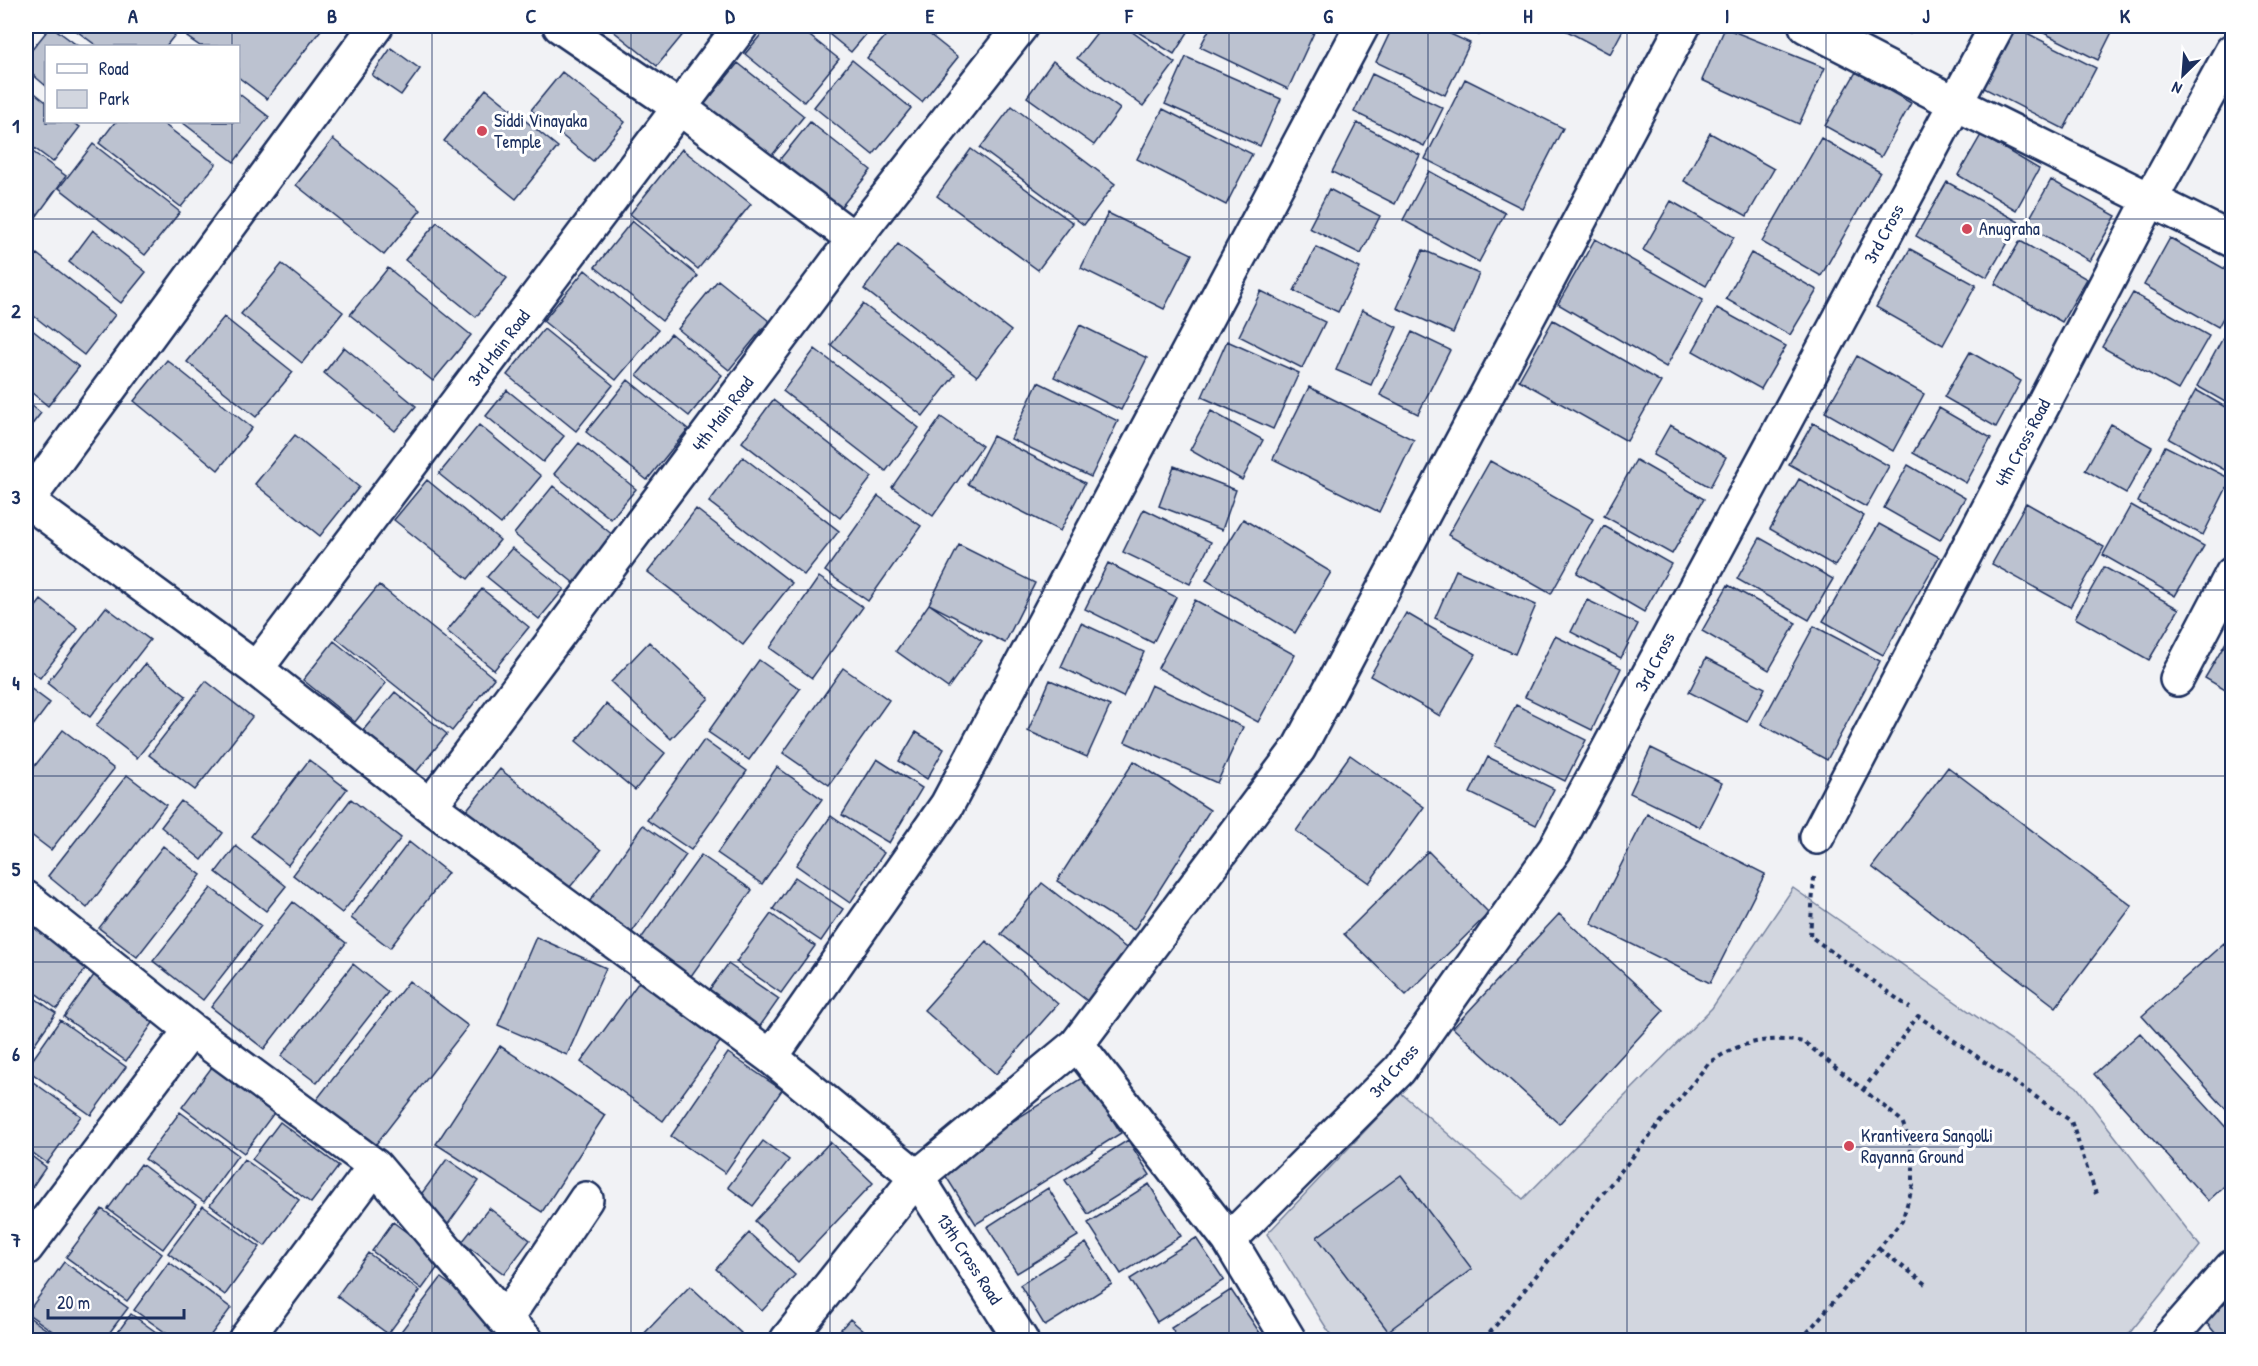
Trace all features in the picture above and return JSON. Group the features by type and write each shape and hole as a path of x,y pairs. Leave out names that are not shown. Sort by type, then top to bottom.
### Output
{"street":[{"path":"26,501 376,26"},
{"path":"560,26 680,108 854,239"},
{"name":"3rd Main Road","path":"256,669 741,26"},
{"name":"4th Main Road","path":"430,806 854,239 1021,26"},
{"path":"771,1057 947,805 1362,26"},
{"path":"787,1341 917,1177 1077,1044 1299,748 1683,26"},
{"path":"1806,26 1954,103 2232,240"},
{"name":"3rd Cross","path":"1229,1240 1399,1070 1555,849 1997,26"},
{"name":"4th Cross Road","path":"1817,837 2150,200 2232,51"},
{"name":"13th Cross Road","path":"26,501 256,669 430,806 771,1057 917,1177 1021,1341"},
{"path":"2177,679 2232,574"},
{"path":"26,898 191,1030 375,1166 515,1330 586,1199"},
{"path":"26,1248 191,1030"},
{"path":"1077,1044 1229,1240 1289,1341"},
{"path":"245,1341 375,1166"},
{"path":"2184,1334 2232,1267"}],"path":[{"path":"1817,837 1810,936 1910,1008"},
{"path":"1863,1090 1918,1016 2071,1121 2096,1194"},
{"path":"1484,1341 1708,1064 1725,1052 1766,1039 1804,1042 1902,1121 1910,1143 1913,1166 1913,1185 1902,1221 1801,1341"},
{"path":"1879,1249 1929,1286"}],"green space":[{"name":"Krantiveera Sangolli Rayanna Ground","path":"1793,888 2077,1087 2200,1246 2124,1340 1334,1340 1267,1234 1401,1093 1523,1199 1712,1008"}],"building":[{"path":"51,26 77,45 45,45 45,85 26,69 26,57"},
{"path":"70,26 182,26 167,45 96,45"},
{"path":"196,26 324,26 267,99 240,79 240,45 199,45 187,37"},
{"path":"607,26 690,26 657,66"},
{"path":"768,26 797,26 839,59 804,102 745,54"},
{"path":"819,26 873,26 851,52"},
{"path":"894,26 919,26 958,57 922,102 867,58"},
{"path":"1102,26 1124,26 1175,63 1143,106 1077,58"},
{"path":"1128,26 1192,26 1174,54"},
{"path":"1211,26 1317,26 1288,89 1200,47"},
{"path":"1393,26 1433,26 1470,43 1445,95 1376,62"},
{"path":"1461,26 1484,26 1479,35"},
{"path":"1567,26 1625,26 1610,54 1565,30"},
{"path":"1894,26 1915,26 1910,34"},
{"path":"2013,26 2096,68 2064,129 1982,87"},
{"path":"2030,26 2115,26 2098,60"},
{"path":"1725,28 1825,68 1799,124 1702,80"},
{"path":"391,48 420,69 401,95 372,75"},
{"path":"1186,57 1281,99 1260,146 1165,104"},
{"path":"852,60 911,108 873,155 814,107"},
{"path":"1053,61 1120,109 1094,145 1027,97"},
{"path":"738,63 804,116 769,159 703,106"},
{"path":"562,72 625,122 593,161 531,110"},
{"path":"1856,72 1911,103 1881,157 1825,126"},
{"path":"1372,74 1443,108 1424,146 1354,112"},
{"path":"1465,79 1563,128 1522,208 1425,159"},
{"path":"26,86 45,101 45,123 74,123 80,127 53,162 26,142"},
{"path":"486,89 558,147 516,199 444,141"},
{"path":"240,95 269,117 234,162 183,123 240,123"},
{"path":"1012,106 1115,184 1084,225 980,148"},
{"path":"1163,109 1252,154 1226,205 1137,159"},
{"path":"810,122 871,170 837,212 777,163"},
{"path":"114,123 162,123 216,164 181,207 99,143"},
{"path":"1357,123 1420,155 1395,204 1332,172"},
{"path":"1710,133 1774,169 1747,216 1684,181"},
{"path":"1981,135 2039,169 2016,210 1958,175"},
{"path":"1821,138 1880,172 1821,276 1762,242"},
{"path":"333,139 421,210 384,255 296,185"},
{"path":"93,144 180,212 145,255 59,188"},
{"path":"26,147 66,176 28,228 26,226"},
{"path":"682,149 751,204 698,269 630,214"},
{"path":"971,149 1073,223 1038,270 937,196"},
{"path":"1429,171 1505,213 1479,262 1403,220"},
{"path":"2051,180 2116,216 2090,261 2026,225"},
{"name":"Anugraha","path":"1947,182 2019,222 1987,277 1916,236"},
{"path":"1329,189 1380,216 1361,254 1309,228"},
{"path":"1671,201 1734,237 1706,286 1643,250"},
{"path":"1108,213 1192,254 1164,309 1081,268"},
{"path":"632,221 698,276 662,321 595,267"},
{"path":"437,222 507,278 476,317 405,260"},
{"path":"93,230 146,272 121,303 69,262"},
{"path":"2170,238 2232,273 2232,301 2218,327 2144,285"},
{"path":"1595,239 1703,300 1666,367 1558,304"},
{"path":"2020,241 2087,279 2062,322 1995,284"},
{"path":"898,244 1011,331 977,376 864,289"},
{"path":"1316,247 1360,268 1338,312 1294,291"},
{"path":"1910,249 1976,285 1943,345 1876,307"},
{"path":"1423,250 1479,274 1453,333 1397,308"},
{"path":"1751,253 1817,290 1790,335 1726,299"},
{"path":"37,254 115,315 84,355 26,310 26,268"},
{"path":"282,264 343,312 302,363 241,314"},
{"path":"388,268 471,335 433,381 350,315"},
{"path":"585,270 658,330 616,380 543,321"},
{"path":"718,280 769,321 729,370 678,329"},
{"path":"1261,291 1325,322 1302,368 1239,336"},
{"path":"2133,293 2209,336 2178,390 2102,347"},
{"path":"863,304 955,375 923,416 831,345"},
{"path":"1717,308 1786,346 1761,389 1693,351"},
{"path":"1362,310 1397,327 1371,385 1336,370"},
{"path":"224,317 293,372 256,417 187,362"},
{"path":"1553,320 1661,382 1627,441 1519,380"},
{"path":"26,325 79,367 48,406 26,388"},
{"path":"1080,325 1147,358 1121,410 1054,377"},
{"path":"544,329 613,385 576,431 507,375"},
{"path":"1412,332 1450,350 1418,414 1380,395"},
{"path":"671,334 722,375 689,416 637,375"},
{"path":"2224,336 2232,341 2232,406 2197,386"},
{"path":"1227,341 1299,373 1273,429 1202,397"},
{"path":"344,347 416,406 395,431 324,373"},
{"path":"815,349 919,428 886,471 783,391"},
{"path":"1970,352 2021,381 1996,427 1944,397"},
{"path":"1857,356 1924,394 1893,451 1825,412"},
{"path":"167,360 252,428 218,470 134,401"},
{"path":"628,380 688,429 647,480 586,432"},
{"path":"1038,382 1118,421 1091,477 1011,439"},
{"path":"1309,387 1414,440 1379,512 1273,459"},
{"path":"507,390 564,436 543,462 486,416"},
{"path":"2196,390 2232,411 2232,468 2230,473 2169,439"},
{"path":"773,400 872,477 840,518 742,442"},
{"path":"26,401 41,413 26,432"},
{"path":"1939,408 1991,438 1966,483 1913,453"},
{"path":"1211,411 1263,440 1242,480 1190,450"},
{"path":"941,417 982,446 933,516 892,487"},
{"path":"1813,423 1889,466 1866,507 1789,464"},
{"path":"2111,424 2152,447 2126,493 2085,470"},
{"path":"479,425 541,476 501,524 439,474"},
{"path":"1670,425 1726,457 1710,487 1653,455"},
{"path":"295,435 359,487 320,536 255,484"},
{"path":"993,436 1085,483 1060,531 968,484"},
{"path":"579,443 636,489 611,519 554,474"},
{"path":"2165,446 2231,479 2203,535 2138,502"},
{"path":"743,457 839,531 804,575 709,502"},
{"path":"1636,460 1704,499 1672,554 1604,516"},
{"path":"1490,461 1593,519 1551,594 1448,535"},
{"path":"1908,465 1965,498 1940,540 1884,508"},
{"path":"1174,466 1236,490 1222,530 1159,506"},
{"path":"1799,479 1864,516 1835,566 1770,529"},
{"path":"427,480 500,540 468,579 394,520"},
{"path":"553,486 614,536 575,584 514,534"},
{"path":"878,496 921,526 868,601 825,571"},
{"path":"2026,503 2104,547 2070,607 1992,564"},
{"path":"2131,505 2204,546 2175,596 2103,555"},
{"path":"696,509 792,583 743,645 648,572"},
{"path":"1144,509 1211,542 1190,584 1123,552"},
{"path":"1243,519 1331,572 1295,633 1206,580"},
{"path":"1879,524 1939,557 1883,655 1823,621"},
{"path":"1604,526 1671,564 1644,612 1577,573"},
{"path":"1760,538 1833,579 1809,620 1737,579"},
{"path":"959,545 1035,583 1005,643 929,604"},
{"path":"512,548 564,589 539,619 487,577"},
{"path":"1108,563 1176,597 1153,643 1085,609"},
{"path":"2104,567 2179,609 2149,660 2075,618"},
{"path":"1456,570 1536,605 1515,654 1435,618"},
{"path":"819,577 863,607 812,678 770,648"},
{"path":"379,585 494,678 452,731 336,638"},
{"path":"1728,585 1796,623 1769,670 1702,631"},
{"path":"482,589 529,627 494,670 447,631"},
{"path":"41,600 78,629 40,678 26,667 26,619"},
{"path":"1195,600 1295,655 1258,722 1158,668"},
{"path":"1587,600 1638,624 1621,658 1571,632"},
{"path":"929,604 982,641 948,688 896,651"},
{"path":"106,607 150,640 90,717 47,683"},
{"path":"1406,613 1476,654 1440,716 1370,676"},
{"path":"1081,623 1144,652 1123,697 1061,667"},
{"path":"1814,626 1880,661 1827,760 1761,724"},
{"path":"2232,632 2232,694 2205,678"},
{"path":"1555,636 1621,668 1592,730 1525,697"},
{"path":"334,641 386,683 355,722 303,680"},
{"path":"649,642 709,698 671,739 611,682"},
{"path":"1706,658 1765,688 1747,722 1689,692"},
{"path":"759,660 800,689 749,760 708,732"},
{"path":"145,664 186,696 137,758 96,726"},
{"path":"843,668 889,700 829,785 783,753"},
{"path":"1050,680 1110,706 1087,757 1028,731"},
{"path":"206,681 252,717 195,790 149,755"},
{"path":"26,685 50,703 26,735"},
{"path":"1151,685 1243,727 1217,783 1125,742"},
{"path":"395,692 447,734 413,776 360,734"},
{"path":"606,704 665,753 635,790 576,741"},
{"path":"1516,705 1586,740 1565,781 1495,746"},
{"path":"63,730 114,769 51,850 26,831 26,777"},
{"path":"916,732 944,749 927,779 899,761"},
{"path":"704,740 747,771 691,850 647,820"},
{"path":"1651,748 1722,783 1700,827 1630,793"},
{"path":"1350,755 1424,807 1369,883 1296,831"},
{"path":"1488,757 1554,789 1536,825 1470,793"},
{"path":"877,759 922,788 889,843 842,815"},
{"path":"309,760 347,789 288,865 251,836"},
{"path":"1134,761 1210,810 1134,930 1057,881"},
{"path":"777,767 822,799 762,884 717,853"},
{"path":"1948,767 2132,906 2056,1007 1872,867"},
{"path":"500,769 601,850 565,893 465,812"},
{"path":"127,775 166,805 87,908 48,876"},
{"path":"351,799 401,838 342,913 293,875"},
{"path":"181,801 223,833 202,860 161,827"},
{"path":"1647,814 1765,874 1710,983 1591,924"},
{"path":"831,816 884,853 850,903 796,865"},
{"path":"643,825 686,855 630,935 587,905"},
{"path":"409,842 448,873 390,948 351,918"},
{"path":"163,846 201,875 137,957 99,928"},
{"path":"236,846 286,886 266,911 216,872"},
{"path":"1428,851 1489,913 1406,995 1344,934"},
{"path":"701,855 752,890 691,976 640,940"},
{"path":"795,877 843,909 821,941 773,909"},
{"path":"1042,883 1130,951 1090,1003 1001,934"},
{"path":"211,888 261,926 203,1000 153,961"},
{"path":"293,902 346,943 264,1049 211,1007"},
{"path":"771,914 815,946 781,993 736,962"},
{"path":"1559,914 1664,1010 1559,1124 1453,1028"},
{"path":"32,922 90,963 57,1009 26,986 26,931"},
{"path":"536,937 606,968 567,1055 498,1025"},
{"path":"986,941 1058,1004 996,1074 924,1010"},
{"path":"2224,943 2232,952 2232,1116 2142,1016"},
{"path":"353,964 388,992 317,1083 281,1056"},
{"path":"728,964 779,999 758,1029 707,993"},
{"path":"99,968 160,1013 126,1061 64,1017"},
{"path":"641,979 723,1038 663,1121 581,1062"},
{"path":"409,981 468,1026 373,1148 314,1103"},
{"path":"26,992 56,1013 26,1056"},
{"path":"60,1020 126,1067 91,1115 26,1069"},
{"path":"2140,1033 2232,1134 2232,1179 2208,1201 2094,1074"},
{"path":"500,1046 605,1115 542,1212 436,1144"},
{"path":"728,1053 782,1090 725,1173 671,1136"},
{"path":"215,1063 277,1109 244,1153 182,1107"},
{"path":"1085,1076 1121,1133 976,1224 940,1167"},
{"path":"26,1077 81,1116 47,1163 26,1148"},
{"path":"180,1112 238,1155 204,1202 145,1159"},
{"path":"280,1122 339,1166 311,1203 252,1159"},
{"path":"1128,1140 1150,1175 1088,1214 1065,1180"},
{"path":"763,1141 789,1160 753,1206 728,1187"},
{"path":"830,1142 873,1183 798,1262 755,1221"},
{"path":"26,1152 46,1167 26,1196"},
{"path":"244,1159 299,1200 265,1246 210,1205"},
{"path":"447,1159 479,1181 443,1231 411,1208"},
{"path":"141,1164 196,1205 163,1249 108,1209"},
{"path":"1401,1175 1472,1269 1388,1331 1317,1237"},
{"path":"1149,1184 1181,1236 1121,1274 1088,1223"},
{"path":"1048,1188 1078,1236 1017,1273 987,1227"},
{"path":"203,1206 260,1247 225,1295 168,1253"},
{"path":"489,1208 530,1240 504,1274 462,1242"},
{"path":"102,1209 162,1254 127,1301 66,1257"},
{"path":"393,1222 443,1260 422,1289 372,1251"},
{"path":"749,1233 795,1275 762,1311 716,1269"},
{"path":"1196,1238 1224,1280 1157,1322 1130,1279"},
{"path":"1086,1243 1112,1284 1045,1326 1020,1285"},
{"path":"368,1253 420,1291 388,1334 337,1296"},
{"path":"64,1262 128,1308 104,1340 65,1340 27,1313"},
{"path":"169,1262 231,1308 207,1340 176,1340 134,1310"},
{"path":"441,1278 504,1324 492,1340 399,1340 396,1338"},
{"path":"690,1286 741,1333 733,1340 638,1340"},
{"path":"2232,1288 2232,1340 2221,1340 2200,1315"},
{"path":"1231,1290 1260,1333 1248,1340 1179,1340 1171,1328"},
{"path":"131,1314 167,1340 112,1340"},
{"path":"26,1315 61,1340 26,1340"},
{"path":"850,1319 874,1340 831,1340"}],"place":[{"name":"Siddi Vinayaka Temple","path":"482,131"},
{"name":"Anugraha","path":"1967,229"},
{"name":"Krantiveera Sangolli Rayanna Ground","path":"1849,1146"}]}
